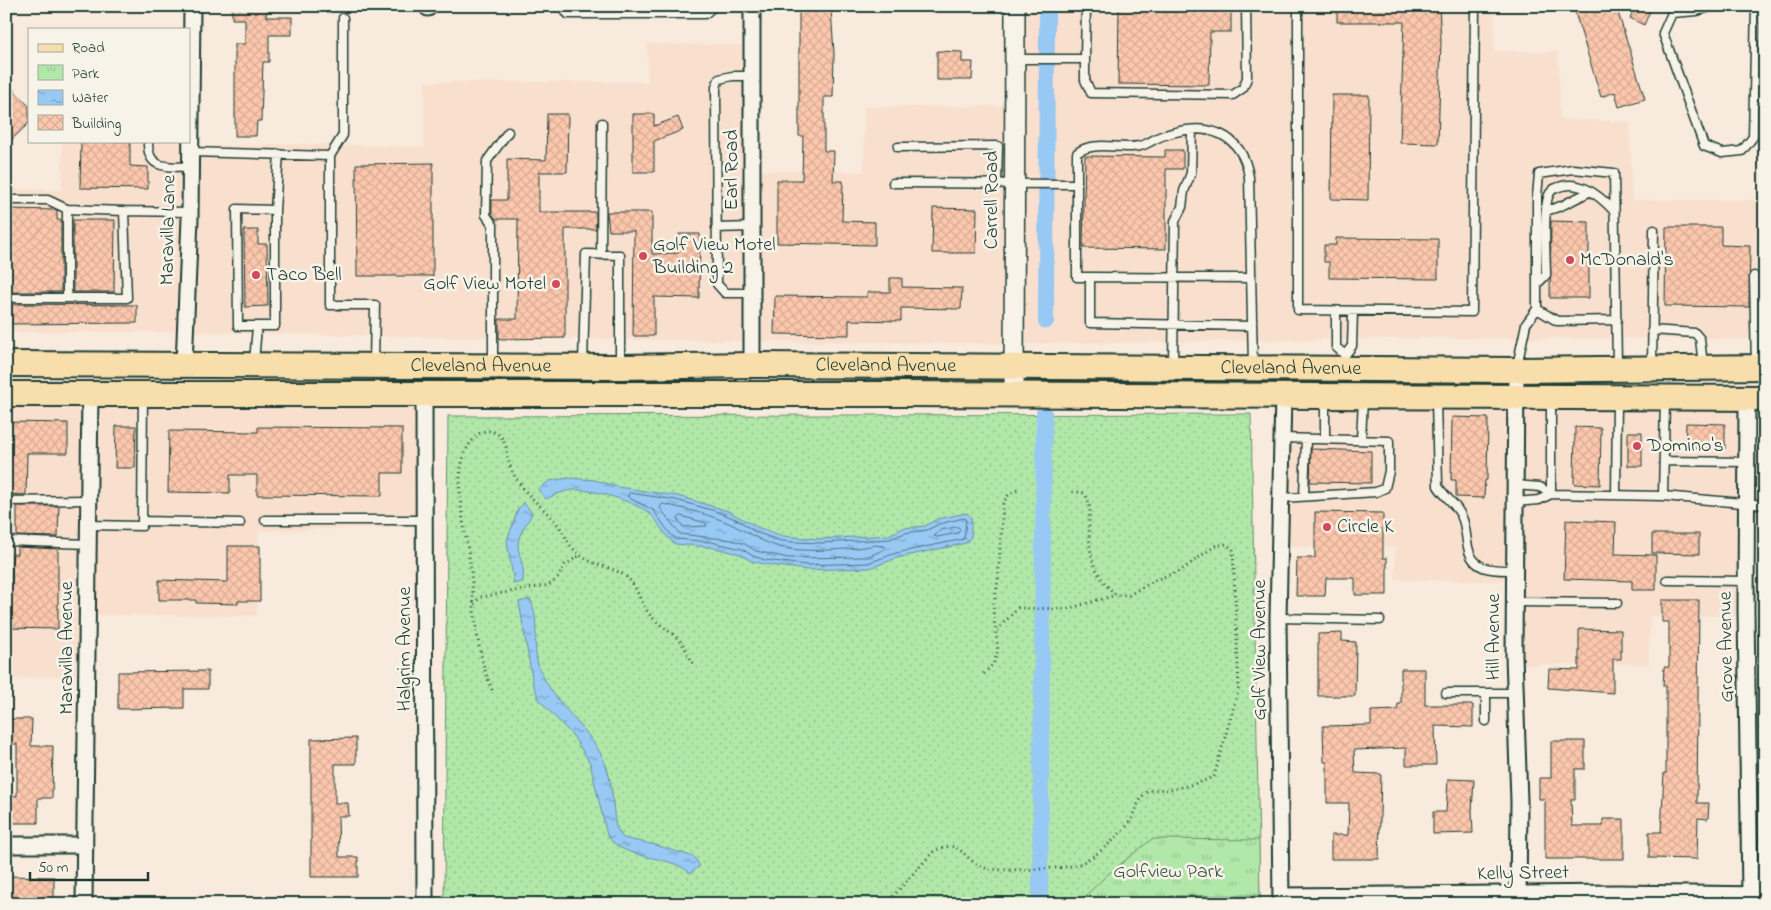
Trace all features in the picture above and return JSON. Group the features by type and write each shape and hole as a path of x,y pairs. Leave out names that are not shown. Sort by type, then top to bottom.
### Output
{"main road":[{"name":"Cleveland Avenue","path":"6,364 620,367 752,364 1253,368 1344,361 1516,370 1760,367"},
{"path":"117,394 162,378 184,365"},
{"path":"424,394 459,374 493,366"},
{"name":"Cleveland Avenue","path":"6,394 1756,398"}],"street":[{"name":"Maravilla Lane","path":"184,365 190,212 192,6"},
{"name":"Earl Road","path":"752,6 752,364"},
{"name":"Carrell Road","path":"1014,395 1006,183 1022,59 1015,6"},
{"name":"Hill Avenue","path":"1516,370 1514,602 1518,899"},
{"name":"Maravilla Avenue","path":"84,904 90,394"},
{"name":"Halgrim Avenue","path":"424,394 425,904"},
{"name":"Golf View Avenue","path":"1281,900 1278,618 1283,396"},
{"name":"Grove Avenue","path":"1756,398 1746,462 1746,581 1758,895"},
{"path":"6,845 86,844"},
{"name":"Kelly Street","path":"1281,900 1758,895"}],"lane":[{"path":"560,6 568,14 705,14 714,6"},
{"path":"1086,6 1085,80 1092,93 1233,95 1243,88 1248,78 1246,6"},
{"path":"1298,6 1298,310 1472,312 1475,6"},
{"path":"1714,6 1697,11 1672,13 1663,33 1704,146 1722,153 1742,151 1753,137 1756,6"},
{"path":"343,18 343,135 330,156 330,305 375,305 374,366"},
{"path":"1022,59 1085,59"},
{"path":"752,76 732,76 719,79 716,87 717,284 720,290 725,293 752,293"},
{"path":"601,255 602,123"},
{"path":"1173,367 1175,221 1182,207 1184,191 1191,173 1192,130"},
{"path":"1251,278 1076,277 1077,153 1084,148 1140,146 1164,135 1192,130 1210,130 1227,136 1238,146 1247,162 1249,177 1253,368"},
{"path":"493,366 493,225 486,215 487,161 508,132"},
{"path":"148,142 149,157 152,162 158,165 190,159 279,154 330,156"},
{"path":"898,147 998,146 1006,183"},
{"path":"275,210 237,209 238,326 275,326 275,210 279,154"},
{"path":"1516,370 1526,324 1537,309 1537,196 1539,174 1573,169 1614,173 1617,368"},
{"path":"893,183 1076,184"},
{"path":"1537,284 1546,275 1547,197 1552,191 1562,185 1579,185 1599,196 1614,210"},
{"path":"1546,211 1589,192"},
{"path":"6,200 48,200 67,209 190,212"},
{"path":"67,209 67,298"},
{"path":"6,298 126,298 124,210"},
{"path":"716,228 752,227"},
{"path":"1653,368 1654,230"},
{"path":"583,366 586,254 620,255 620,367"},
{"path":"1090,276 1090,323 1252,326"},
{"path":"1754,276 1760,367"},
{"path":"1537,309 1557,321 1616,320"},
{"path":"1336,311 1336,347 1344,361"},
{"path":"1344,361 1352,346 1352,311"},
{"path":"254,365 257,326"},
{"path":"1652,330 1696,333 1700,339 1703,368"},
{"path":"88,526 142,526 143,394"},
{"path":"1325,439 1326,396"},
{"path":"1361,440 1363,396"},
{"path":"1436,396 1438,486 1457,506 1464,521 1468,548 1478,565 1487,570 1514,570"},
{"path":"1551,397 1551,494"},
{"path":"1616,496 1617,397"},
{"path":"1663,496 1665,398"},
{"path":"1282,438 1389,440 1389,471 1385,488 1376,492 1282,498"},
{"path":"1304,496 1306,439"},
{"path":"1664,461 1746,462"},
{"path":"1514,485 1540,487 1551,494"},
{"path":"1515,502 1539,500 1551,494 1663,496 1747,505 1765,505"},
{"path":"6,501 88,500"},
{"path":"265,520 425,520"},
{"path":"142,521 240,523"},
{"path":"6,541 88,544"},
{"path":"1667,580 1746,581"},
{"path":"1514,602 1617,604"},
{"path":"1278,618 1380,620"},
{"path":"1446,693 1515,693"},
{"path":"1486,693 1486,721"}],"path":[{"path":"492,690 478,653 469,560 463,533 460,489 462,464 468,445 478,433 489,431 499,435 506,445 508,460 516,482 559,526 583,558 624,576 635,588 648,611 680,642 694,665"},
{"path":"984,674 994,663 998,650 993,610 998,581 1003,503 1009,494 1018,490"},
{"path":"1071,491 1084,492 1090,501 1092,563 1102,582 1116,595"},
{"path":"886,904 933,852 942,846 951,845 983,868 1014,869 1078,864 1120,834 1132,818 1141,798 1148,791 1173,789 1194,782 1206,782 1214,776 1239,688 1233,549 1226,544 1215,546 1180,571 1155,580 1128,595 1116,595 1067,609 1018,608 996,630"},
{"path":"474,604 480,597 549,585 557,579 565,565 580,555"}],"shaded area":[{"path":"1024,6 1495,6 1494,51 1558,52 1560,119 1630,122 1632,200 1765,200 1765,339 1436,338 1023,344"},
{"path":"647,44 743,45 742,170 864,172 864,107 1006,106 1005,344 424,337 204,332 6,332 6,189 62,190 62,142 182,142 183,148 293,144 424,147 425,82 648,82"},
{"path":"6,403 423,404 424,526 259,531 257,616 85,615 83,675 6,679"},
{"path":"1765,406 1765,516 1742,517 1740,616 1650,616 1649,664 1515,665 1515,581 1395,580 1395,547 1280,547 1271,407"}],"green space":[{"path":"1251,414 1260,904 444,904 448,416"},
{"name":"Golfview Park","path":"1152,839 1259,840 1260,904 1077,904 1107,875"},
{"path":"1260,895 1260,904 1171,904 1171,896"}],"water":[{"path":"569,478 595,480 618,487 678,496 728,511 757,527 783,536 820,539 889,535 903,528 925,526 937,519 967,513 971,517 971,537 966,543 897,558 870,568 806,570 764,564 751,561 740,554 710,547 675,544 657,521 644,509 613,497 590,491 572,490 546,499 538,490 549,481"},
{"path":"524,503 532,513 518,541 523,581 514,584 507,541 518,509"},
{"path":"530,599 535,618 536,652 540,670 554,694 588,734 606,764 616,827 623,838 656,845 694,857 700,866 690,873 670,862 624,850 607,835 590,763 573,736 540,701 533,684 519,602"}],"building":[{"path":"232,6 267,6 266,17 292,17 292,35 269,35 269,62 263,62 261,121 257,121 256,136 235,136 235,44 245,44 245,19 232,19"},
{"path":"1119,6 1231,6 1231,32 1210,32 1209,85 1118,84"},
{"path":"1337,6 1439,6 1441,40 1438,144 1400,143 1404,22 1337,22"},
{"path":"1573,6 1616,6 1645,99 1619,107 1615,92 1601,97"},
{"path":"1635,6 1650,11 1644,25 1630,18"},
{"path":"831,9 834,53 833,97 824,97 824,151 834,151 833,181 843,181 842,221 875,222 875,245 777,243 777,180 802,180 803,136 799,136 799,10"},
{"path":"937,51 962,52 962,62 973,62 972,80 937,80"},
{"path":"6,82 28,105 28,124 6,145"},
{"path":"1332,95 1369,95 1368,200 1331,199"},
{"path":"547,114 568,114 567,172 539,172 539,212 596,212 596,229 565,229 565,338 499,339 499,319 517,319 518,219 496,219 492,214 492,200 507,200 507,159 546,160"},
{"path":"633,114 654,114 654,126 678,117 683,130 654,141 654,172 633,172"},
{"path":"81,142 130,142 130,166 148,167 148,189 80,188"},
{"path":"1165,150 1183,150 1183,169 1166,169 1166,249 1083,248 1085,156 1165,157"},
{"path":"433,163 433,276 357,276 356,164"},
{"path":"933,208 977,209 976,253 932,253"},
{"path":"6,209 57,210 57,220 61,220 61,292 6,292"},
{"path":"607,212 652,212 652,254 678,253 679,234 700,234 699,298 654,297 654,336 633,336 634,231 609,231"},
{"path":"73,220 115,220 114,292 73,292"},
{"name":"McDonald's","path":"1551,221 1589,222 1589,298 1550,298"},
{"path":"1666,227 1721,227 1721,245 1750,246 1749,307 1665,306"},
{"name":"Taco Bell","path":"244,230 258,230 258,244 267,244 268,306 245,307"},
{"path":"1336,238 1438,239 1438,279 1329,278 1329,262 1324,262 1324,245 1336,245"},
{"path":"890,278 902,278 902,287 962,288 961,309 901,308 901,321 849,320 849,335 774,334 775,296 867,297 867,292 890,292"},
{"path":"6,304 137,305 137,323 6,324"},
{"path":"1452,417 1488,418 1487,480 1485,480 1484,498 1456,497 1456,480 1451,480"},
{"path":"6,422 68,423 68,453 27,453 26,495 6,494"},
{"path":"1686,423 1725,424 1725,449 1685,448"},
{"path":"116,426 136,426 135,468 115,468"},
{"path":"258,427 402,428 402,473 382,473 382,496 257,495 257,475 230,475 230,493 168,492 169,431 258,432"},
{"path":"1575,427 1601,428 1600,485 1574,484"},
{"path":"1628,432 1642,432 1642,466 1628,466"},
{"path":"1311,449 1371,451 1371,483 1310,482"},
{"path":"17,506 59,506 58,537 17,536"},
{"path":"1315,512 1383,513 1383,558 1387,558 1387,595 1355,595 1355,578 1326,578 1325,596 1296,596 1297,558 1315,558"},
{"path":"1566,520 1616,522 1615,554 1656,555 1656,590 1632,590 1632,581 1564,579"},
{"path":"1652,534 1699,534 1699,554 1652,553"},
{"path":"228,546 260,546 260,601 238,601 238,604 196,603 196,600 159,600 159,580 228,582"},
{"path":"17,547 58,549 58,629 6,628 6,583 11,583 12,554 17,554"},
{"path":"1662,600 1699,600 1697,803 1709,803 1708,819 1698,818 1697,859 1649,858 1649,832 1661,832 1664,773 1666,773 1666,686 1663,686 1664,667 1669,667 1669,622 1662,622"},
{"path":"1579,629 1621,630 1621,659 1613,659 1613,693 1548,688 1549,669 1579,670"},
{"path":"1342,633 1342,641 1356,642 1355,696 1318,696 1318,634"},
{"path":"1401,669 1425,669 1425,705 1473,705 1473,727 1435,726 1436,765 1406,765 1406,748 1354,750 1355,773 1381,774 1379,859 1331,859 1331,835 1348,835 1349,803 1327,803 1327,762 1324,762 1323,726 1371,725 1371,711 1397,710 1398,704 1401,704"},
{"path":"208,671 208,689 184,689 184,708 118,709 118,672"},
{"path":"6,719 32,719 31,746 53,746 52,798 38,798 38,823 6,823 6,795 17,796 17,744 6,744"},
{"path":"356,738 356,764 335,764 335,803 348,803 349,816 338,816 339,857 358,857 358,877 311,877 311,739"},
{"path":"1551,741 1585,741 1585,769 1575,769 1575,799 1571,799 1572,826 1603,826 1603,819 1624,819 1624,859 1545,859 1545,799 1539,799 1539,778 1551,778"},
{"path":"1448,779 1474,780 1473,833 1433,834 1433,812 1446,812"},
{"path":"6,876 54,877 54,904 6,904"}],"waterway":[{"path":"1046,321 1047,6"},
{"path":"1040,904 1044,413"}],"place":[{"name":"Golf View Motel Building 2","path":"643,256"},
{"name":"McDonald's","path":"1570,260"},
{"name":"Taco Bell","path":"256,275"},
{"name":"Golf View Motel","path":"556,284"},
{"name":"Domino's","path":"1637,446"},
{"name":"Circle K","path":"1327,527"}]}
